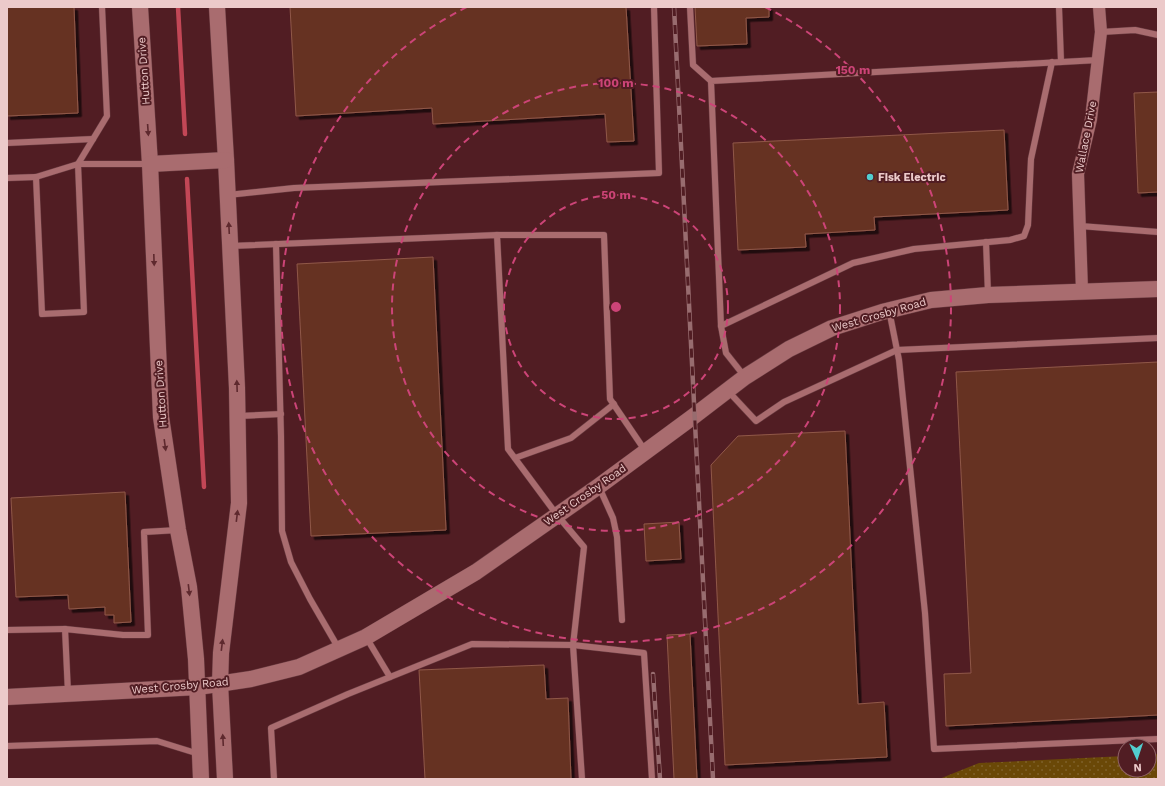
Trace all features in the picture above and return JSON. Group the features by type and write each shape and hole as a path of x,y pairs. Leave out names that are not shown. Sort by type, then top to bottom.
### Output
{"street":[{"name":"Hutton Drive","path":"140,7 150,164 161,417 178,530 189,587 198,687 201,779"},
{"path":"217,7 228,195 239,503 221,653 220,684 225,779"},
{"name":"Wallace Drive","path":"1082,291 1078,174 1091,119 1101,32 1099,7"},
{"path":"150,164 226,160"},
{"name":"West Crosby Road","path":"7,697 198,687 251,679 299,667 366,637 476,572 646,452 745,376 789,349 832,328 889,310 931,300 988,295 1158,289"}],"lane":[{"path":"36,177 42,314 84,312 78,164 107,116 102,7"},
{"path":"228,195 294,188 659,173 654,7"},
{"path":"690,7 693,65 711,81 1098,60"},
{"path":"1059,7 1061,62"},
{"path":"1101,32 1135,30 1158,35"},
{"path":"721,326 853,263 914,249 1010,240 1024,236 1028,225 1031,159 1052,62"},
{"path":"711,81 721,326 726,353 745,376"},
{"path":"7,143 93,139"},
{"path":"7,178 36,177 78,164 150,164"},
{"path":"1080,226 1158,232"},
{"path":"230,246 497,235 604,235 610,399 646,452"},
{"path":"497,235 508,449 557,515 584,547 574,646 582,779"},
{"path":"986,242 988,295"},
{"path":"276,244 281,414 282,531 291,562 310,599 339,649"},
{"path":"889,310 897,350 925,613 934,749 1158,739"},
{"path":"728,390 756,421 784,402 897,350 1158,338"},
{"path":"515,458 571,438 614,404"},
{"path":"237,416 281,414"},
{"path":"599,486 613,518 617,537 622,620"},
{"path":"7,630 65,629 123,635 148,635 144,532 178,530"},
{"path":"65,629 68,694"},
{"path":"366,637 390,677"},
{"path":"274,779 271,728 472,644 574,646 644,654 652,779"},
{"path":"7,746 157,740 200,755"}],"shaded area":[{"path":"1157,754 1158,779 939,779 979,763 1117,756 1117,778 1157,778"}],"building":[{"path":"7,7 74,7 78,113 7,116"},
{"path":"290,7 626,7 634,141 607,142 605,114 433,124 432,108 296,116"},
{"path":"695,7 769,7 769,17 746,18 747,44 697,46"},
{"path":"1158,92 1158,192 1138,193 1134,93"},
{"name":"Fisk Electric","path":"1004,130 1008,210 874,217 875,230 805,234 806,247 738,250 733,143"},
{"path":"433,257 446,530 311,536 297,264"},
{"path":"1158,362 1158,715 946,726 944,674 971,673 956,372"},
{"path":"845,431 858,704 884,702 887,757 725,765 711,465 738,436"},
{"path":"125,492 131,622 114,623 114,615 105,615 105,607 69,609 68,595 16,597 11,498"},
{"path":"679,522 681,559 646,561 644,524"},
{"path":"690,634 697,779 674,779 667,635"},
{"path":"544,665 546,699 568,698 571,779 425,779 419,670"}],"waterway":[{"path":"178,7 185,134"},
{"path":"187,179 204,487"}],"railway":[{"path":"674,7 713,779"},
{"path":"653,674 660,779"}],"place":[{"name":"Fisk Electric","path":"870,177"}]}
